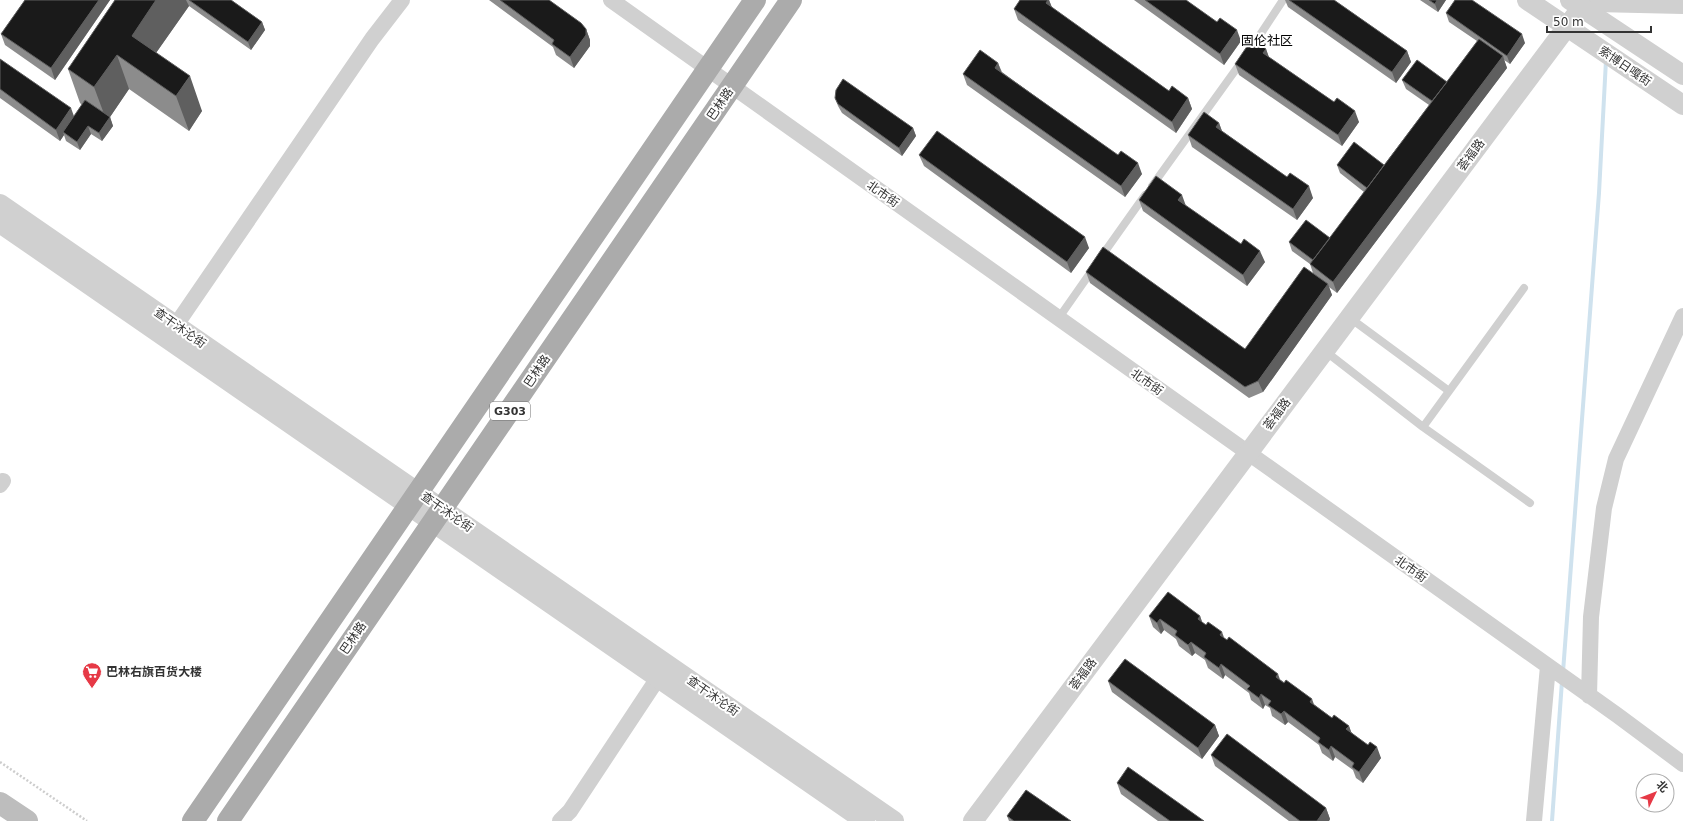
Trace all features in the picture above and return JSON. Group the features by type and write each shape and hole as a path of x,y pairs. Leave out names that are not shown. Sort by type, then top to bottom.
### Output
{"main road":[{"name":"G303","path":"193,821 755,0"},
{"name":"巴林路","path":"228,821 791,0"},
{"path":"0,803 27,821"}],"street":[{"path":"176,325 372,39 402,0"},
{"name":"北市街","path":"611,0 731,87 1548,666 1683,764"},
{"name":"索博日嘎街","path":"1527,0 1683,104"},
{"path":"1576,4 1683,6"},
{"name":"索博日嘎街","path":"1576,4 1683,75"},
{"name":"荟福路","path":"973,821 1567,27 1576,4"},
{"name":"查干沐沦街","path":"0,204 176,325 658,678 865,821"},
{"name":"查干沐沦街","path":"0,223 414,499"},
{"path":"1589,696 1591,617 1604,508 1616,459 1683,316"},
{"name":"查干沐沦街","path":"437,516 894,821"},
{"path":"1534,821 1548,666"},
{"path":"560,821 570,810 658,678"}],"lane":[{"path":"1058,318 1129,217 1207,111 1268,24 1282,0"},
{"path":"1423,427 1524,288"},
{"path":"1349,318 1449,391"},
{"path":"1325,350 1423,427 1530,503"}],"path":[{"path":"0,762 87,821"}],"building":[{"path":"25,0 99,0 51,68 1,34"},
{"path":"115,0 156,0 132,36 190,76 176,96 117,55 94,87 68,69"},
{"path":"189,0 231,0 262,22 248,42"},
{"path":"500,0 549,0 581,23 586,29 586,35 570,57 552,44 554,40"},
{"path":"1020,0 1048,0 1046,3 1169,91 1172,86 1188,98 1172,122 1014,9"},
{"path":"1145,0 1186,0 1217,22 1220,18 1237,30 1220,54"},
{"path":"1289,0 1334,0 1407,51 1392,72"},
{"path":"1429,0 1437,0 1435,4"},
{"path":"1455,0 1472,0 1522,34 1507,56 1446,13"},
{"path":"1252,39 1266,49 1263,53 1334,102 1337,98 1355,111 1338,135 1235,64"},
{"path":"1479,39 1503,56 1333,282 1310,264"},
{"path":"980,50 998,63 995,68 1118,155 1121,151 1138,163 1121,186 963,74"},
{"path":"0,59 71,108 56,130 0,89"},
{"path":"1417,60 1447,82 1432,101 1402,80"},
{"path":"843,79 913,128 899,148 838,104 835,98 836,90"},
{"path":"85,100 110,117 99,133 88,126 77,142 63,132"},
{"path":"1204,112 1219,123 1216,127 1287,177 1290,173 1309,186 1293,209 1188,135"},
{"path":"937,131 1085,237 1067,262 919,155"},
{"path":"1354,142 1384,165 1367,188 1337,165"},
{"path":"1156,176 1182,195 1178,200 1241,244 1244,239 1260,251 1243,275 1139,200"},
{"path":"1306,220 1330,238 1313,260 1289,242"},
{"path":"1103,247 1245,349 1304,267 1328,284 1258,381 1245,387 1086,272"},
{"path":"1168,592 1200,616 1198,619 1206,625 1208,622 1222,632 1220,635 1227,640 1229,637 1278,674 1276,677 1284,683 1286,680 1312,699 1310,702 1332,718 1334,715 1349,726 1346,729 1368,745 1370,742 1377,747 1359,772 1352,767 1354,763 1331,746 1329,750 1318,742 1320,738 1284,711 1281,714 1268,705 1271,701 1261,694 1259,698 1247,689 1250,686 1221,664 1219,668 1204,657 1206,653 1191,642 1188,645 1175,635 1177,631 1160,619 1157,623 1149,616"},
{"path":"1125,659 1215,725 1198,748 1108,681"},
{"path":"1227,734 1326,808 1317,821 1300,821 1211,755"},
{"path":"1128,767 1204,821 1170,821 1117,783"},
{"path":"1026,790 1071,821 1014,821 1007,816"}],"waterway":[{"path":"1563,672 1599,193 1606,60"},
{"path":"1552,821 1562,681"}],"place":[{"name":"巴林右旗百货大楼","path":"92,689"}],"district":[{"name":"固伦社区","path":"1267,40"}]}
